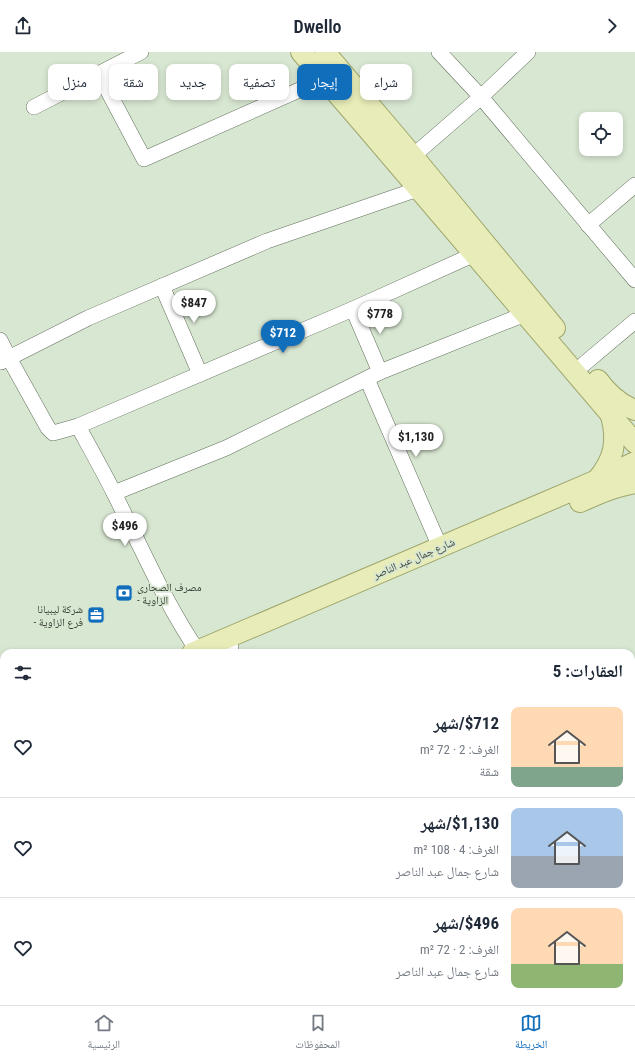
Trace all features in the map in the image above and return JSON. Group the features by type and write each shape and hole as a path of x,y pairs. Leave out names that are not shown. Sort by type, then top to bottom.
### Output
{"main road":[{"path":"301,52 312,64"},
{"path":"325,52 596,377 606,392 618,401 635,410"},
{"path":"343,100 635,443"},
{"path":"597,480 607,466 613,450 615,439 611,416"},
{"name":"شارع جمال عبد الناصر","path":"203,649 597,480 635,462"},
{"name":"شارع جمال عبد الناصر","path":"232,649 610,489 635,483"}],"street":[{"path":"101,73 141,52"},
{"path":"439,52 480,97 635,280"},
{"path":"413,156 528,52"},
{"path":"101,78 144,159 297,90"},
{"path":"34,107 48,100"},
{"path":"588,225 635,185"},
{"path":"4,360 88,318 267,241 418,189"},
{"path":"0,340 4,360 48,428 53,433 78,426 354,310 475,254"},
{"path":"162,286 200,374"},
{"path":"354,310 380,372"},
{"path":"114,493 226,448 380,372 525,314"},
{"path":"584,364 635,321"},
{"path":"367,379 440,547"},
{"path":"78,426 114,493 150,568 194,649"}],"place":[{"name":"مصرف الصحارى - الزاوية","path":"124,593"},
{"name":"شركة ليبيانا - فرع الزاوية","path":"96,615"}]}
